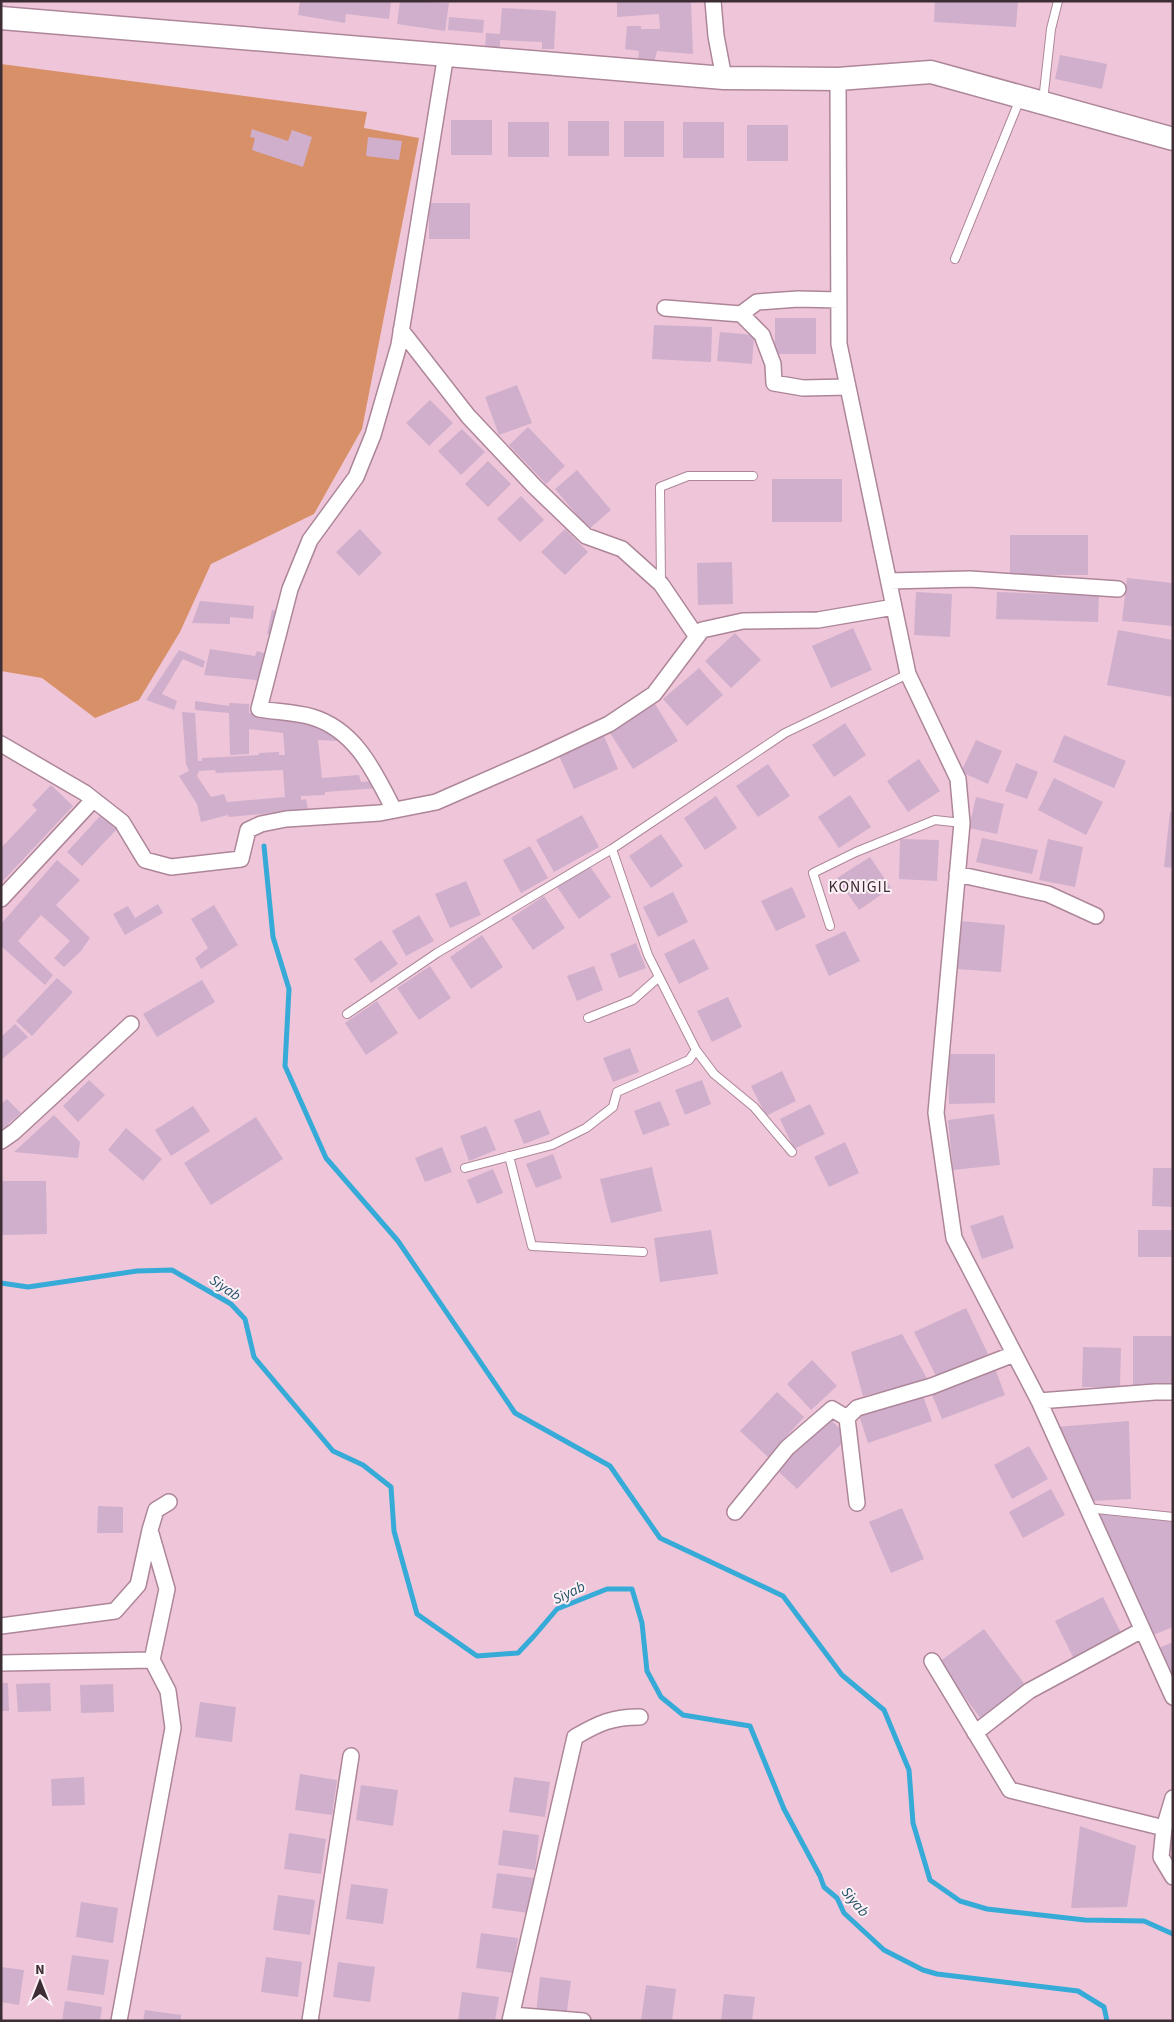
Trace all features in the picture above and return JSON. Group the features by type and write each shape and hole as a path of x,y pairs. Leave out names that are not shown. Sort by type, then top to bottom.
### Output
{"main road":[{"path":"1,18 724,78 838,78 931,72 1173,139"}],"street":[{"path":"713,1 716,36 724,78"},
{"path":"394,810 369,762 334,727 312,717 259,710 290,589 310,540 356,477 373,435 401,330 446,54"},
{"path":"838,78 839,344 908,674 958,779 962,823 936,1113 954,1238 1039,1402 1173,1697"},
{"path":"741,314 757,302 798,299 839,300"},
{"path":"665,308 741,314 762,335 773,364 774,383 802,388 848,387"},
{"path":"401,330 468,416 534,486 586,536 622,548 661,584 697,637"},
{"path":"888,581 970,579 1118,589"},
{"path":"1,744 85,793 122,822 145,860 172,867 241,859 248,830 261,824 286,819 380,813 436,802 609,724 654,694 702,630 742,621 818,620 894,606"},
{"path":"1,898 93,800"},
{"path":"957,874 1048,894 1096,916"},
{"path":"1,1141 21,1125 130,1024"},
{"path":"847,1418 857,1408 932,1386 1014,1354"},
{"path":"1039,1402 1173,1392"},
{"path":"735,1512 787,1448 832,1409 847,1418"},
{"path":"847,1418 857,1503"},
{"path":"1,1626 115,1611 138,1585 156,1510 169,1502"},
{"path":"119,2021 173,1728 168,1691 152,1660 166,1589 150,1530"},
{"path":"975,1733 1029,1691 1142,1630"},
{"path":"1,1663 152,1660"},
{"path":"932,1661 1010,1790 1164,1828"},
{"path":"583,2021 511,2018 576,1737 601,1722 626,1717 640,1717"},
{"path":"310,2021 351,1756"},
{"path":"1173,1798 1164,1828 1161,1857 1173,1877"}],"lane":[{"path":"1043,103 1051,29 1058,1"},
{"path":"955,260 1021,97"},
{"path":"661,584 660,487 688,476 753,476"},
{"path":"347,1014 452,944 612,849 785,733 908,674"},
{"path":"830,926 813,874 856,852 935,820 962,823"},
{"path":"612,849 648,955 696,1050 714,1074 754,1106 792,1152"},
{"path":"588,1018 633,1000 659,977"},
{"path":"465,1168 552,1144 586,1128 613,1107 617,1092 689,1060 696,1050"},
{"path":"509,1156 532,1246 643,1252"},
{"path":"1087,1508 1173,1517"}],"shaded area":[{"path":"1,64 367,112 364,128 419,138 362,429 314,514 211,564 180,632 139,700 95,718 42,678 1,671"}],"building":[{"path":"300,1 391,1 389,19 346,14 345,23 298,15"},
{"path":"400,1 449,3 445,31 397,24"},
{"path":"617,1 691,1 693,54 657,51 654,63 638,61 639,51 625,49 627,26 641,26 641,29 660,29 659,14 617,17"},
{"path":"935,1 1018,1 1016,27 934,22"},
{"path":"502,8 556,11 554,49 542,49 542,42 500,40 500,48 485,47 486,33 500,34"},
{"path":"449,17 484,20 483,33 448,30"},
{"path":"1060,55 1107,64 1102,89 1055,79"},
{"path":"451,120 492,120 492,155 451,155"},
{"path":"568,121 609,121 609,156 568,156"},
{"path":"624,121 664,121 664,157 624,157"},
{"path":"508,122 549,122 549,157 508,157"},
{"path":"683,122 724,122 724,158 683,158"},
{"path":"747,125 788,125 788,161 747,161"},
{"path":"252,129 288,141 292,130 312,137 303,167 252,150 255,138 250,137"},
{"path":"368,137 402,141 399,160 366,156"},
{"path":"429,203 470,203 470,239 429,239"},
{"path":"775,318 816,318 816,354 775,354"},
{"path":"654,325 712,327 711,362 652,359"},
{"path":"720,332 754,335 752,364 717,361"},
{"path":"517,385 532,423 499,435 485,397"},
{"path":"430,400 453,423 429,446 406,423"},
{"path":"528,427 565,466 546,484 509,445"},
{"path":"462,429 485,452 461,475 438,451"},
{"path":"488,461 511,484 488,507 465,484"},
{"path":"577,470 611,510 589,529 555,489"},
{"path":"772,479 842,479 842,522 772,522"},
{"path":"521,496 544,520 520,542 497,519"},
{"path":"360,529 382,553 359,576 336,552"},
{"path":"565,529 588,552 565,575 541,552"},
{"path":"1010,535 1088,535 1088,575 1010,575"},
{"path":"732,562 733,604 698,605 697,563"},
{"path":"1127,578 1173,583 1173,626 1122,621"},
{"path":"916,592 952,594 950,637 914,635"},
{"path":"997,592 1099,596 1098,622 996,619"},
{"path":"200,601 254,606 253,619 230,617 230,624 192,623"},
{"path":"272,610 281,612 276,635 267,634"},
{"path":"853,628 872,670 831,688 812,646"},
{"path":"1118,630 1173,640 1173,697 1107,685"},
{"path":"735,633 761,660 731,688 705,661"},
{"path":"210,649 255,656 257,651 271,655 265,681 204,675"},
{"path":"179,650 205,661 203,668 183,659 162,694 177,701 174,710 146,700"},
{"path":"699,668 723,695 687,726 663,699"},
{"path":"195,701 229,706 229,703 249,704 249,713 293,719 336,731 339,741 318,740 322,778 359,775 361,782 373,781 378,788 301,796 301,800 306,799 308,810 229,817 228,815 201,822 197,804 179,776 189,771 186,764 182,712 195,713 198,761 202,761 202,758 259,755 259,753 279,752 279,755 285,755 283,733 249,729 249,754 230,755 229,713 195,710","holes":["215,770 216,773 283,770 285,797 227,802 224,794 211,797 197,776 199,771"]},
{"path":"655,704 678,741 633,769 610,733"},
{"path":"845,723 866,755 834,777 812,745"},
{"path":"1064,735 1126,761 1114,788 1053,762"},
{"path":"604,736 618,769 574,789 559,756"},
{"path":"976,740 1002,751 988,784 961,772"},
{"path":"919,759 940,791 908,812 887,781"},
{"path":"1016,763 1038,772 1027,799 1005,791"},
{"path":"768,764 790,796 758,817 736,786"},
{"path":"1054,778 1103,802 1086,835 1038,810"},
{"path":"51,785 73,806 1,883 1,848 37,810 32,805"},
{"path":"850,795 871,827 839,848 818,817"},
{"path":"716,796 737,828 705,850 684,818"},
{"path":"976,797 1004,804 997,834 969,828"},
{"path":"1170,812 1173,812 1173,868 1164,867"},
{"path":"102,814 117,829 82,866 67,852"},
{"path":"582,815 599,847 554,872 536,840"},
{"path":"661,834 683,866 651,888 629,856"},
{"path":"982,838 1038,850 1032,874 976,862"},
{"path":"900,839 939,840 937,881 899,879"},
{"path":"1048,839 1083,847 1075,887 1039,880"},
{"path":"530,846 548,878 521,893 503,860"},
{"path":"870,857 891,888 859,910 837,878"},
{"path":"57,860 80,880 56,905 90,938 81,951 64,967 54,958 70,941 41,915 18,941 53,975 45,985 1,946 1,924"},
{"path":"589,865 611,897 579,919 557,887"},
{"path":"466,881 481,915 450,928 435,894"},
{"path":"792,887 806,917 776,931 761,901"},
{"path":"673,892 688,922 658,937 643,907"},
{"path":"544,896 565,928 533,950 511,918"},
{"path":"158,904 163,913 125,935 113,914 128,906 135,918"},
{"path":"214,905 238,945 201,969 195,958 208,948 191,919"},
{"path":"419,915 434,941 406,956 392,931"},
{"path":"960,921 1005,925 1001,972 956,969"},
{"path":"845,931 860,961 829,976 815,945"},
{"path":"482,935 503,967 471,989 450,957"},
{"path":"694,939 709,969 679,984 664,954"},
{"path":"381,940 398,964 371,983 354,959"},
{"path":"636,943 646,968 619,978 610,954"},
{"path":"430,966 451,998 419,1020 397,988"},
{"path":"594,966 603,990 577,1001 567,976"},
{"path":"57,978 73,992 32,1036 16,1021"},
{"path":"202,980 215,1002 157,1037 143,1014"},
{"path":"728,997 742,1027 712,1042 697,1011"},
{"path":"377,1001 398,1033 366,1055 345,1023"},
{"path":"15,1024 28,1037 1,1060 1,1037"},
{"path":"630,1048 639,1072 613,1082 603,1058"},
{"path":"948,1054 995,1054 995,1103 949,1104"},
{"path":"782,1071 796,1101 766,1116 751,1086"},
{"path":"89,1080 105,1095 78,1122 63,1106"},
{"path":"702,1080 711,1104 685,1115 675,1090"},
{"path":"7,1099 21,1113 8,1124 10,1127 1,1132 1,1104"},
{"path":"660,1101 670,1125 643,1135 634,1111"},
{"path":"810,1104 825,1134 794,1149 780,1119"},
{"path":"193,1106 210,1131 171,1156 155,1130"},
{"path":"540,1110 550,1134 524,1144 514,1120"},
{"path":"994,1114 1000,1165 953,1170 948,1120"},
{"path":"54,1115 80,1142 78,1158 14,1152"},
{"path":"256,1117 283,1159 211,1205 184,1163"},
{"path":"486,1126 496,1150 469,1161 460,1136"},
{"path":"126,1128 162,1159 143,1181 108,1150"},
{"path":"845,1142 859,1173 829,1187 814,1157"},
{"path":"442,1147 452,1172 425,1182 415,1158"},
{"path":"553,1154 562,1178 536,1188 526,1164"},
{"path":"652,1167 662,1211 611,1223 600,1179"},
{"path":"1153,1168 1173,1168 1173,1207 1152,1206"},
{"path":"493,1169 503,1193 477,1204 467,1180"},
{"path":"1,1181 46,1181 47,1234 1,1235"},
{"path":"1003,1215 1014,1248 982,1259 970,1226"},
{"path":"711,1230 718,1274 660,1282 654,1238"},
{"path":"1138,1230 1173,1230 1173,1257 1138,1257"},
{"path":"966,1308 988,1354 937,1378 914,1332"},
{"path":"902,1334 928,1380 863,1396 851,1352"},
{"path":"1133,1336 1173,1336 1173,1387 1133,1387"},
{"path":"1083,1347 1121,1348 1120,1387 1082,1387"},
{"path":"812,1360 837,1386 811,1410 787,1384"},
{"path":"994,1366 1005,1395 942,1419 930,1390"},
{"path":"777,1392 804,1417 768,1457 740,1431"},
{"path":"922,1393 932,1421 868,1443 859,1415"},
{"path":"827,1416 848,1437 797,1489 776,1469"},
{"path":"1129,1421 1131,1499 1091,1501 1057,1427"},
{"path":"1029,1446 1048,1479 1012,1499 994,1465"},
{"path":"1051,1489 1065,1515 1023,1538 1009,1512"},
{"path":"98,1506 123,1507 123,1533 97,1533"},
{"path":"902,1508 924,1559 891,1573 869,1522"},
{"path":"1099,1514 1173,1522 1173,1627 1153,1635"},
{"path":"1103,1597 1122,1635 1074,1659 1055,1621"},
{"path":"984,1629 1026,1686 981,1719 939,1662"},
{"path":"1173,1642 1173,1679 1159,1648"},
{"path":"1,1683 8,1683 9,1711 1,1711"},
{"path":"50,1683 51,1711 18,1712 16,1684"},
{"path":"113,1684 114,1712 81,1713 80,1685"},
{"path":"200,1702 236,1707 232,1742 195,1737"},
{"path":"300,1774 337,1780 332,1815 295,1810"},
{"path":"84,1777 85,1805 52,1806 51,1779"},
{"path":"514,1777 550,1782 545,1817 509,1812"},
{"path":"361,1785 398,1790 393,1826 356,1820"},
{"path":"1080,1826 1136,1846 1127,1907 1071,1908"},
{"path":"503,1830 539,1835 535,1870 498,1865"},
{"path":"289,1833 326,1839 321,1874 284,1869"},
{"path":"497,1873 534,1878 529,1913 492,1908"},
{"path":"351,1884 388,1889 383,1924 346,1919"},
{"path":"278,1895 315,1900 310,1935 273,1930"},
{"path":"81,1902 118,1908 113,1943 76,1937"},
{"path":"481,1933 518,1938 513,1973 476,1968"},
{"path":"72,1955 109,1960 104,1995 67,1990"},
{"path":"266,1957 302,1962 298,1997 261,1992"},
{"path":"338,1962 375,1967 370,2002 333,1997"},
{"path":"1,1967 24,1970 19,2005 1,2002"},
{"path":"540,1977 571,1981 566,2018 536,2014"},
{"path":"646,1985 676,1989 672,2021 641,2021"},
{"path":"462,1992 499,1997 495,2021 458,2021"},
{"path":"724,1994 755,1997 752,2021 721,2021"},
{"path":"65,2001 102,2007 100,2021 62,2021"},
{"path":"145,2010 181,2015 181,2021 143,2021"}],"waterway":[{"path":"264,846 273,937 289,989 285,1066 326,1158 398,1241 515,1413 610,1466 660,1538 783,1596 842,1675 884,1710 909,1770 913,1823 930,1880 960,1901 987,1909 1085,1920 1144,1921 1173,1934"},
{"name":"Siyab","path":"1,1283 28,1287 137,1271 172,1270 231,1304 245,1319 254,1357 333,1451 363,1465 391,1487 394,1531 417,1614 477,1656 518,1653 557,1609 607,1589 632,1589 642,1623 647,1671 661,1697 683,1715 750,1726 784,1809 824,1887 837,1898 844,1913 884,1950 923,1970 937,1974 1078,1991 1104,2007 1107,2021"}],"district":[{"name":"KONIGIL","path":"860,887"}]}
